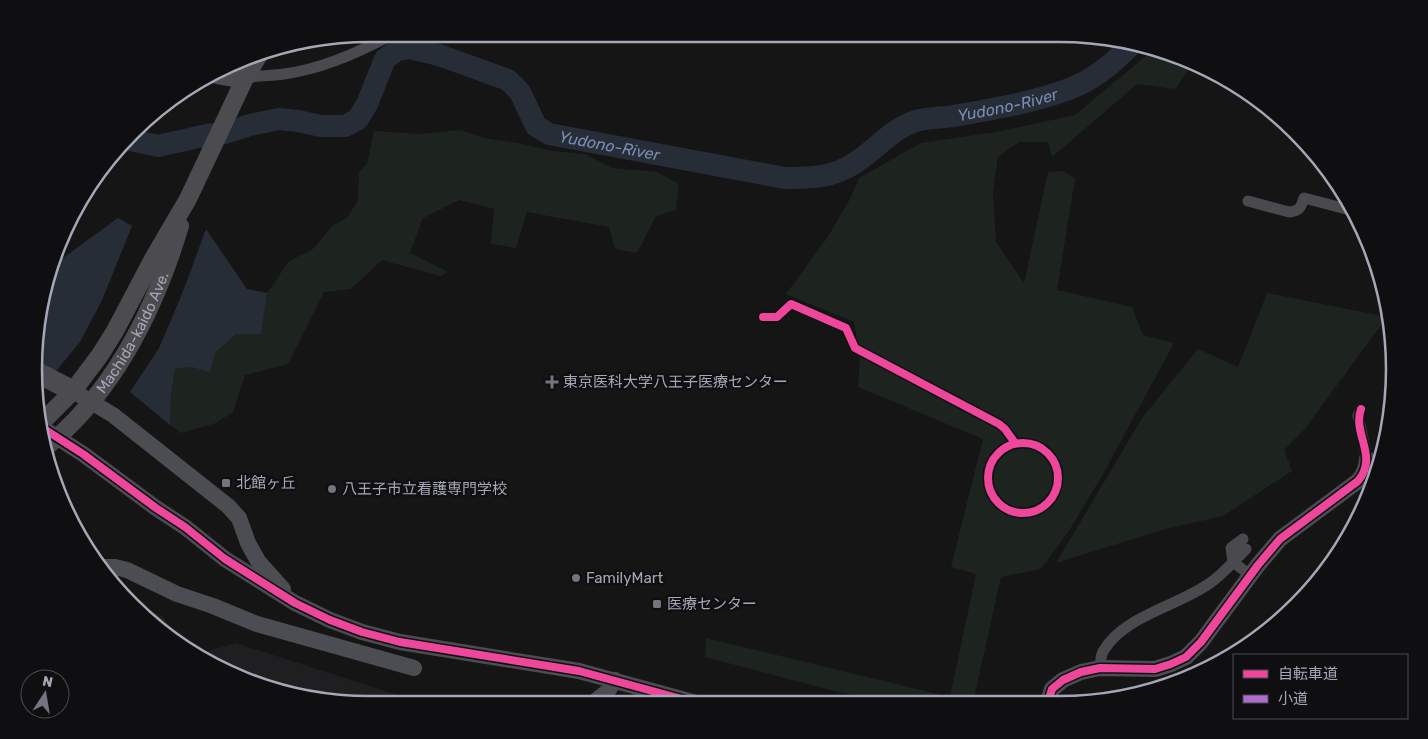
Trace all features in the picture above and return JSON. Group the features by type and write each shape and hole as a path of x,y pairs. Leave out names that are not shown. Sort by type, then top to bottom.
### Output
{"main road":[{"path":"246,78 254,63"},
{"name":"Machida-kaido Ave.","path":"45,411 55,382 100,355 115,331 154,257 188,200 246,78"},
{"name":"Machida-kaido Ave.","path":"52,442 92,402 120,362 140,328 168,266 188,200"}],"street":[{"path":"223,77 235,79 284,74 347,57 379,42"},
{"path":"1248,201 1289,212 1301,208 1304,198 1343,208"},
{"path":"55,382 113,415 228,506 239,518 248,543 258,560 295,603"},
{"path":"1050,696 1052,689 1063,680 1081,672 1100,668 1155,669 1186,657 1201,642 1250,575 1280,539 1364,475 1367,458 1358,416 1361,409"},
{"path":"52,442 185,528 225,559 295,603 330,620 362,632 400,642 579,671 672,696"},
{"path":"1100,668 1103,650 1119,632 1210,583 1233,562 1245,544"},
{"path":"1233,562 1250,575"},
{"path":"109,567 126,570 177,594 257,624 414,668"},
{"path":"603,696 608,692 615,680"}],"shaded area":[{"path":"1147,55 1189,69 1175,89 1137,84 1052,157 1048,142 1019,142 998,157 993,191 996,242 1024,283 1048,172 1062,171 1075,178 1057,290 1132,307 1143,335 1174,343 1102,476 1070,529 1041,569 1001,577 975,696 950,696 976,574 951,567 983,439 858,387 860,357 854,322 786,294 827,238 850,199 859,178 921,143 996,132 1075,115"},
{"path":"461,130 483,138 518,143 552,151 585,154 612,168 657,172 679,184 676,210 656,216 637,253 615,249 609,227 527,212 516,248 491,244 494,209 459,200 423,218 410,253 448,272 440,276 382,260 351,289 324,292 288,364 245,375 233,412 216,423 181,433 170,425 171,395 175,369 191,367 210,371 216,352 236,334 260,334 267,293 289,261 313,249 332,226 347,218 358,200 359,172 367,164 374,131 420,134"},
{"path":"118,218 132,226 102,300 80,342 43,387 45,327 62,259"},
{"path":"206,229 247,289 267,293 261,334 236,334 216,352 210,372 191,367 175,369 171,395 170,425 130,392 159,348 182,294"},
{"path":"1267,293 1381,316 1382,323 1304,430 1284,450 1292,471 1223,516 1165,529 1056,563 1142,418 1198,349 1238,367"},
{"path":"60,473 73,508 67,495"},
{"path":"146,608 163,617 173,631"},
{"path":"706,638 946,696 863,696 838,692 705,657"},
{"path":"236,643 401,696 348,696 306,690 244,672 205,652"}],"waterway":[{"name":"Yudono-River","path":"135,141 158,146 225,133 279,119 321,126 345,126 358,119 367,104 385,59 397,50 410,48 439,55 508,80 520,92 536,126 549,134 785,178 808,178 828,175 847,168 896,131 916,121 1012,105 1055,94 1078,85 1104,70 1126,50"}],"cycle path":[{"path":"763,317 777,317 791,304 846,328 855,348 999,424 1015,443"},
{"path":"1050,696 1052,689 1063,680 1081,672 1100,668 1155,669 1186,657 1201,642 1258,565 1280,539 1358,481 1364,472 1366,463 1359,418 1361,409"},
{"path":"49,432 83,454 185,527 225,559 295,603 330,620 362,632 400,642 579,671 671,696"},
{"path":"1030,443 1043,449 1052,458 1056,464 1058,478 1056,492 1048,503 1037,511 1016,513 1009,511 998,503 990,492 988,471 990,464 998,453 1009,445 1030,443"}],"place":[{"name":"東京医科大学八王子医療センター","path":"552,382"},
{"name":"北館ヶ丘","path":"226,483"},
{"name":"八王子市立看護専門学校","path":"332,489"},
{"name":"FamilyMart","path":"576,578"},
{"name":"医療センター","path":"657,604"}]}
